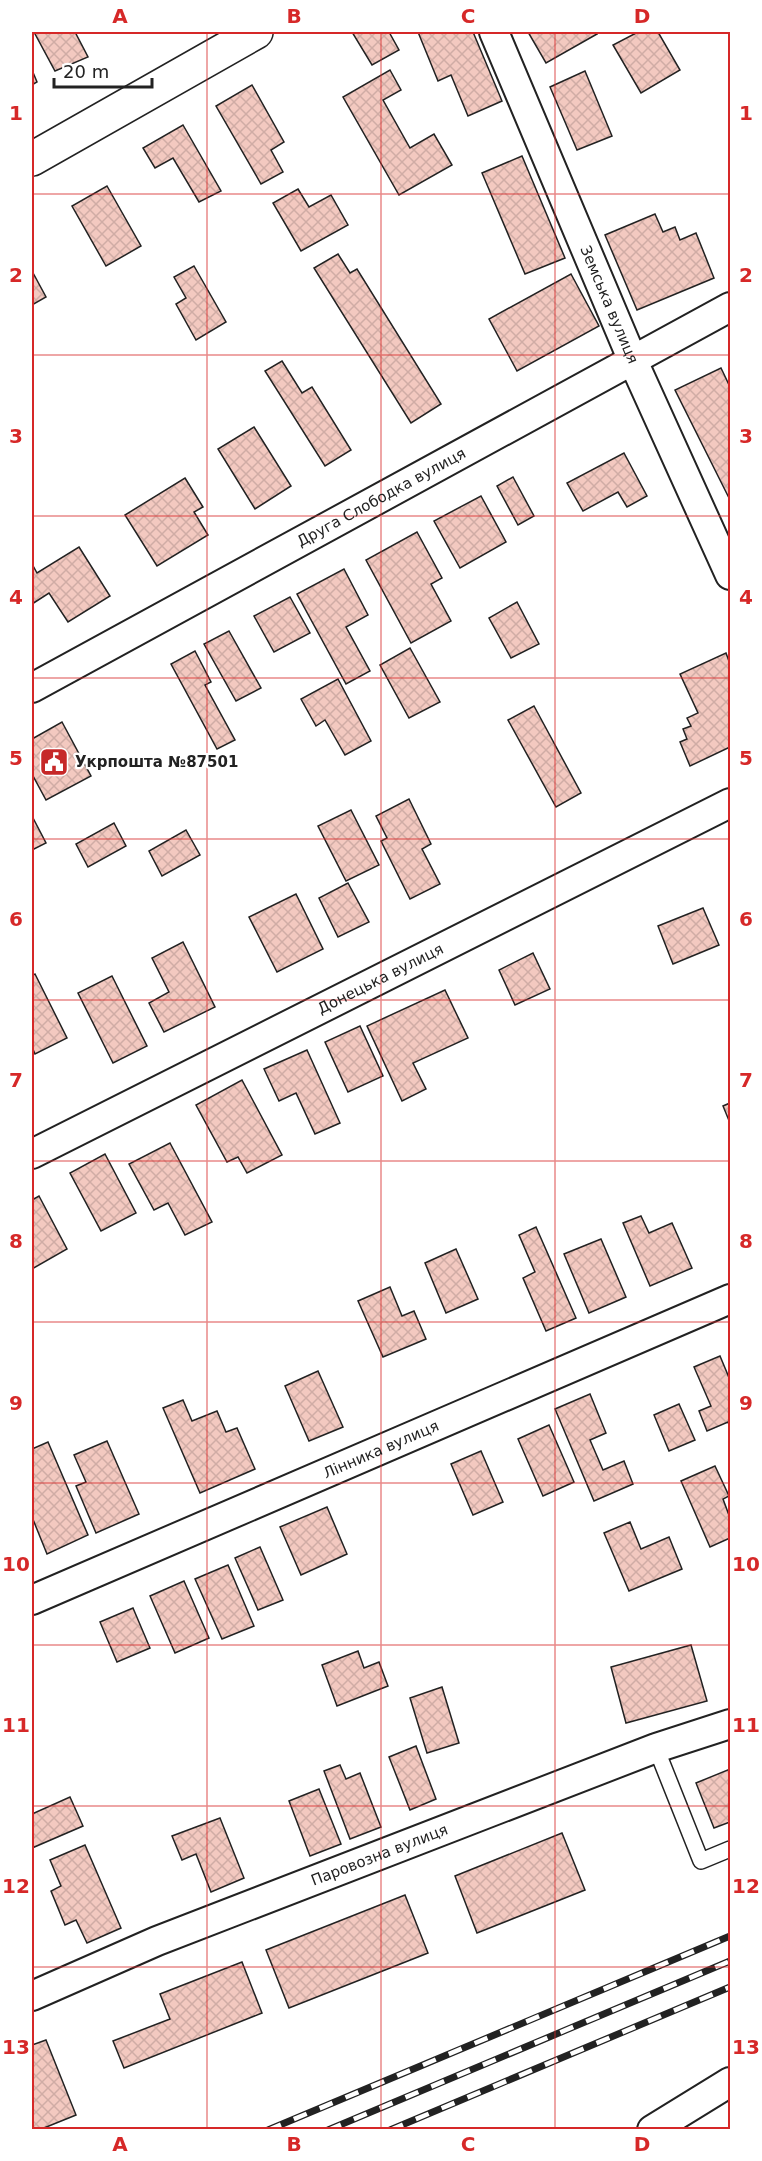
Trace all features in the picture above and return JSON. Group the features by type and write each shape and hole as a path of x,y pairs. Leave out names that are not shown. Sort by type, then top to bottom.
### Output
{"street":[{"path":"32,159 256,32"},
{"name":"Земська вулиця","path":"494,32 633,361 730,575"},
{"name":"Друга Слободка вулиця","path":"32,688 730,307"},
{"name":"Донецька вулиця","path":"32,1154 730,803"},
{"name":"Лінника вулиця","path":"32,1600 730,1299"},
{"name":"Паровозна вулиця","path":"32,1996 157,1941 656,1748 730,1724"},
{"path":"652,2130 730,2082"}],"lane":[{"path":"656,1748 701,1861 730,1849"}],"building":[{"path":"34,32 75,32 88,57 55,71"},
{"path":"352,32 389,32 399,50 372,65"},
{"path":"418,32 473,32 502,101 468,116 451,75 438,81"},
{"path":"528,32 595,32 597,34 546,63"},
{"path":"638,32 658,32 680,70 641,93 613,45"},
{"path":"32,70 37,82 32,85"},
{"path":"390,70 401,90 383,100 410,148 434,134 452,165 399,195 343,97"},
{"path":"585,71 612,136 577,150 550,87"},
{"path":"252,85 284,142 271,150 283,172 261,184 216,106"},
{"path":"183,125 221,191 199,202 173,158 155,168 143,148"},
{"path":"522,156 565,258 525,274 482,173"},
{"path":"107,186 141,246 106,266 72,206"},
{"path":"298,189 309,207 331,195 348,225 301,251 273,203"},
{"path":"655,214 663,232 675,227 680,240 696,233 714,278 637,310 605,235"},
{"path":"338,254 350,273 357,269 441,404 411,423 314,268"},
{"path":"194,266 226,322 196,340 176,304 186,298 174,277"},
{"path":"32,271 46,297 32,305"},
{"path":"571,274 599,326 517,371 489,319"},
{"path":"282,361 302,393 312,387 351,450 325,466 265,371"},
{"path":"721,368 730,387 730,500 675,390"},
{"path":"254,427 291,486 255,509 218,449"},
{"path":"624,453 647,496 627,507 618,492 583,511 567,483"},
{"path":"513,477 534,516 518,525 497,486"},
{"path":"185,478 203,507 194,512 208,535 157,566 125,515"},
{"path":"481,496 506,542 460,568 434,521"},
{"path":"417,532 442,578 431,584 451,621 411,643 366,560"},
{"path":"79,547 110,596 68,622 49,593 32,604 32,564 37,573"},
{"path":"344,569 368,615 346,627 370,671 346,684 297,594"},
{"path":"290,597 310,633 274,652 254,616"},
{"path":"517,602 539,644 511,658 489,618"},
{"path":"229,631 261,688 236,701 204,644"},
{"path":"410,648 440,702 409,718 380,665"},
{"path":"195,651 211,682 205,685 235,740 217,749 171,664"},
{"path":"726,653 730,664 730,747 690,766 680,742 687,739 683,729 691,726 687,718 698,713 680,674"},
{"path":"338,679 371,741 345,755 325,720 316,726 301,699"},
{"path":"534,706 581,793 556,807 508,720"},
{"path":"62,722 91,776 46,800 32,774 32,739"},
{"path":"409,799 431,844 422,849 440,884 410,899 381,841 387,838 376,816"},
{"path":"351,810 379,865 346,881 318,826"},
{"path":"32,816 46,843 32,850"},
{"path":"114,823 126,846 88,867 76,844"},
{"path":"186,830 200,855 162,876 149,851"},
{"path":"348,883 369,922 338,937 319,898"},
{"path":"296,894 323,949 277,972 249,917"},
{"path":"703,908 719,945 673,964 658,926"},
{"path":"183,942 215,1007 164,1032 149,1003 169,992 152,958"},
{"path":"533,953 550,989 515,1005 499,970"},
{"path":"35,974 67,1038 35,1054 32,1047 32,976"},
{"path":"112,976 147,1046 113,1063 78,993"},
{"path":"445,990 468,1038 413,1063 426,1089 402,1101 367,1026"},
{"path":"360,1026 383,1076 348,1092 325,1042"},
{"path":"307,1050 340,1123 315,1134 296,1093 279,1101 264,1069"},
{"path":"242,1080 282,1155 247,1173 238,1157 227,1162 196,1105"},
{"path":"730,1103 730,1123 723,1106"},
{"path":"170,1143 212,1222 185,1235 168,1203 154,1210 129,1164"},
{"path":"105,1154 136,1213 101,1231 70,1173"},
{"path":"39,1196 67,1249 32,1269 32,1200"},
{"path":"641,1216 649,1233 672,1223 692,1268 650,1286 623,1223"},
{"path":"536,1227 576,1318 546,1331 523,1278 535,1272 519,1235"},
{"path":"601,1239 626,1297 589,1313 564,1254"},
{"path":"456,1249 478,1299 446,1313 425,1263"},
{"path":"390,1287 402,1316 414,1311 426,1339 383,1357 358,1301"},
{"path":"720,1356 730,1380 730,1427 728,1422 707,1431 699,1411 711,1406 694,1367"},
{"path":"318,1371 343,1427 309,1441 285,1386"},
{"path":"590,1394 606,1433 590,1440 603,1470 624,1461 633,1484 594,1501 555,1409"},
{"path":"183,1400 192,1421 217,1411 226,1432 237,1428 255,1469 200,1493 163,1408"},
{"path":"679,1404 695,1440 669,1451 654,1415"},
{"path":"549,1425 574,1482 543,1496 518,1439"},
{"path":"107,1441 139,1514 96,1533 76,1486 86,1482 74,1455"},
{"path":"48,1442 88,1535 47,1554 32,1517 32,1449"},
{"path":"481,1451 503,1502 473,1515 451,1464"},
{"path":"715,1466 729,1496 723,1499 730,1518 730,1538 710,1547 681,1481"},
{"path":"327,1507 347,1554 301,1575 280,1527"},
{"path":"630,1522 641,1549 669,1537 682,1569 629,1591 604,1533"},
{"path":"260,1547 283,1600 258,1610 235,1558"},
{"path":"228,1565 254,1626 222,1639 195,1579"},
{"path":"184,1581 209,1638 175,1653 150,1596"},
{"path":"133,1608 150,1648 117,1662 100,1622"},
{"path":"691,1645 707,1701 626,1723 611,1667"},
{"path":"358,1651 364,1668 379,1662 388,1686 337,1706 322,1665"},
{"path":"442,1687 459,1743 427,1753 410,1698"},
{"path":"416,1746 436,1799 410,1810 389,1757"},
{"path":"340,1765 346,1779 360,1773 381,1827 350,1839 324,1771"},
{"path":"730,1769 730,1822 714,1828 696,1783"},
{"path":"319,1789 341,1844 310,1856 289,1801"},
{"path":"70,1797 83,1826 32,1848 32,1814"},
{"path":"220,1818 244,1878 211,1892 196,1854 182,1860 172,1836"},
{"path":"562,1833 585,1890 477,1933 455,1876"},
{"path":"85,1845 121,1928 87,1943 76,1920 65,1925 51,1891 61,1886 50,1860"},
{"path":"405,1895 428,1953 289,2008 266,1950"},
{"path":"242,1962 262,2013 124,2068 113,2041 170,2019 160,1994"},
{"path":"46,2040 76,2115 39,2130 32,2130 32,2045"}],"railway":[{"path":"268,2130 730,1936"},
{"path":"328,2130 730,1961"},
{"path":"390,2130 730,1987"}],"place":[{"name":"Укрпошта №87501","path":"54,762"}]}
